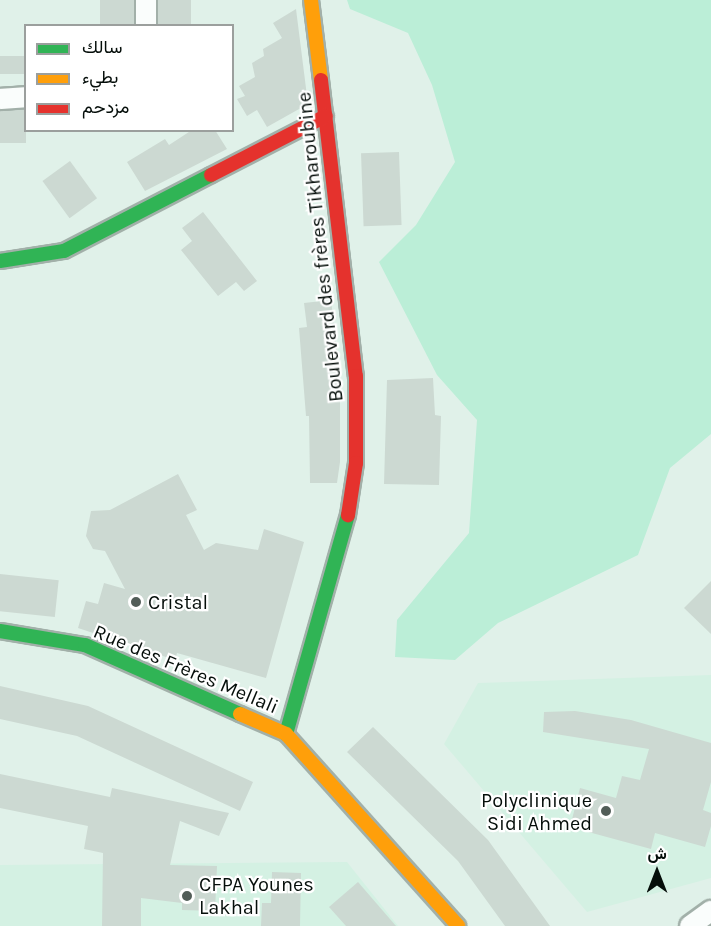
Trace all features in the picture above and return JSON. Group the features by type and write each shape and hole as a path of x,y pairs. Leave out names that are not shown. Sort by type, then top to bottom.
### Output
{"street":[{"path":"146,0 146,24"},
{"name":"Boulevard des frères Tikharoubine","path":"286,734 345,532 356,463 356,376 311,0"},
{"path":"0,99 24,97"},
{"path":"0,261 64,251 326,116"},
{"name":"Rue des Frères Mellali","path":"0,631 85,645 286,734"},
{"path":"286,734 458,926"},
{"path":"690,926 711,911"}],"shaded area":[{"name":"Polyclinique Sidi Ahmed","path":"711,675 711,878 587,912 444,744 478,683"},
{"name":"CFPA Younes Lakhal","path":"347,862 398,926 0,926 0,865"}],"green space":[{"path":"347,0 711,0 711,434 670,468 638,555 498,623 455,660 395,657 397,620 469,533 477,420 437,375 379,262 416,225 455,162 432,85 408,33 350,9"}],"building":[{"path":"100,0 134,0 134,24 100,24"},
{"path":"158,0 191,0 191,24 158,24"},
{"path":"296,9 308,104 267,127 257,110 247,116 237,99 245,96 239,86 255,77 252,63 264,56 263,49 282,38 273,23"},
{"path":"0,56 24,56 24,74 0,74"},
{"path":"0,110 24,110 26,143 0,143"},
{"path":"189,132 216,132 227,149 145,191 127,162 165,139 169,145"},
{"path":"399,152 402,225 364,226 361,153"},
{"path":"70,161 97,198 70,218 42,181"},
{"path":"203,212 257,281 244,291 236,282 218,296 181,250 192,241 182,228"},
{"path":"331,300 340,377 340,462 337,483 310,483 309,416 306,416 299,328 307,327 304,303"},
{"path":"433,378 435,415 441,416 439,485 384,484 387,380"},
{"path":"178,474 197,510 186,515 204,550 216,543 258,550 264,529 304,542 266,678 177,653 175,660 78,628 86,601 98,604 104,583 125,589 105,551 93,549 86,536 91,511 110,510"},
{"path":"0,574 59,580 55,617 0,611"},
{"path":"711,581 711,634 684,608"},
{"path":"0,686 88,706 253,782 240,811 77,736 0,719"},
{"path":"575,711 631,720 711,743 711,782 703,810 711,813 711,826 705,847 655,833 651,849 570,827 580,788 616,798 622,776 640,780 649,749 543,732 544,712"},
{"path":"373,727 488,840 550,926 505,926 458,861 347,752"},
{"path":"0,774 110,797 112,788 229,813 219,836 180,821 170,865 217,866 215,911 182,910 182,903 141,898 141,926 102,926 103,853 84,849 88,826 0,808"},
{"path":"272,872 301,873 300,926 261,926 262,903 271,903"},
{"path":"358,882 396,926 346,926 329,907"}],"traffic: fast":[{"path":"0,261 64,251 211,175"},
{"path":"286,734 348,515"},
{"path":"0,631 85,645 240,714"}],"traffic: slow":[{"path":"311,0 321,80"},
{"path":"240,714 286,734 458,926"}],"traffic: jam":[{"path":"321,80 356,376 356,463 348,515"},
{"path":"211,175 326,116"}],"place":[{"name":"Cristal","path":"136,602"},
{"name":"Polyclinique Sidi Ahmed","path":"606,811"},
{"name":"CFPA Younes Lakhal","path":"187,896"}]}
